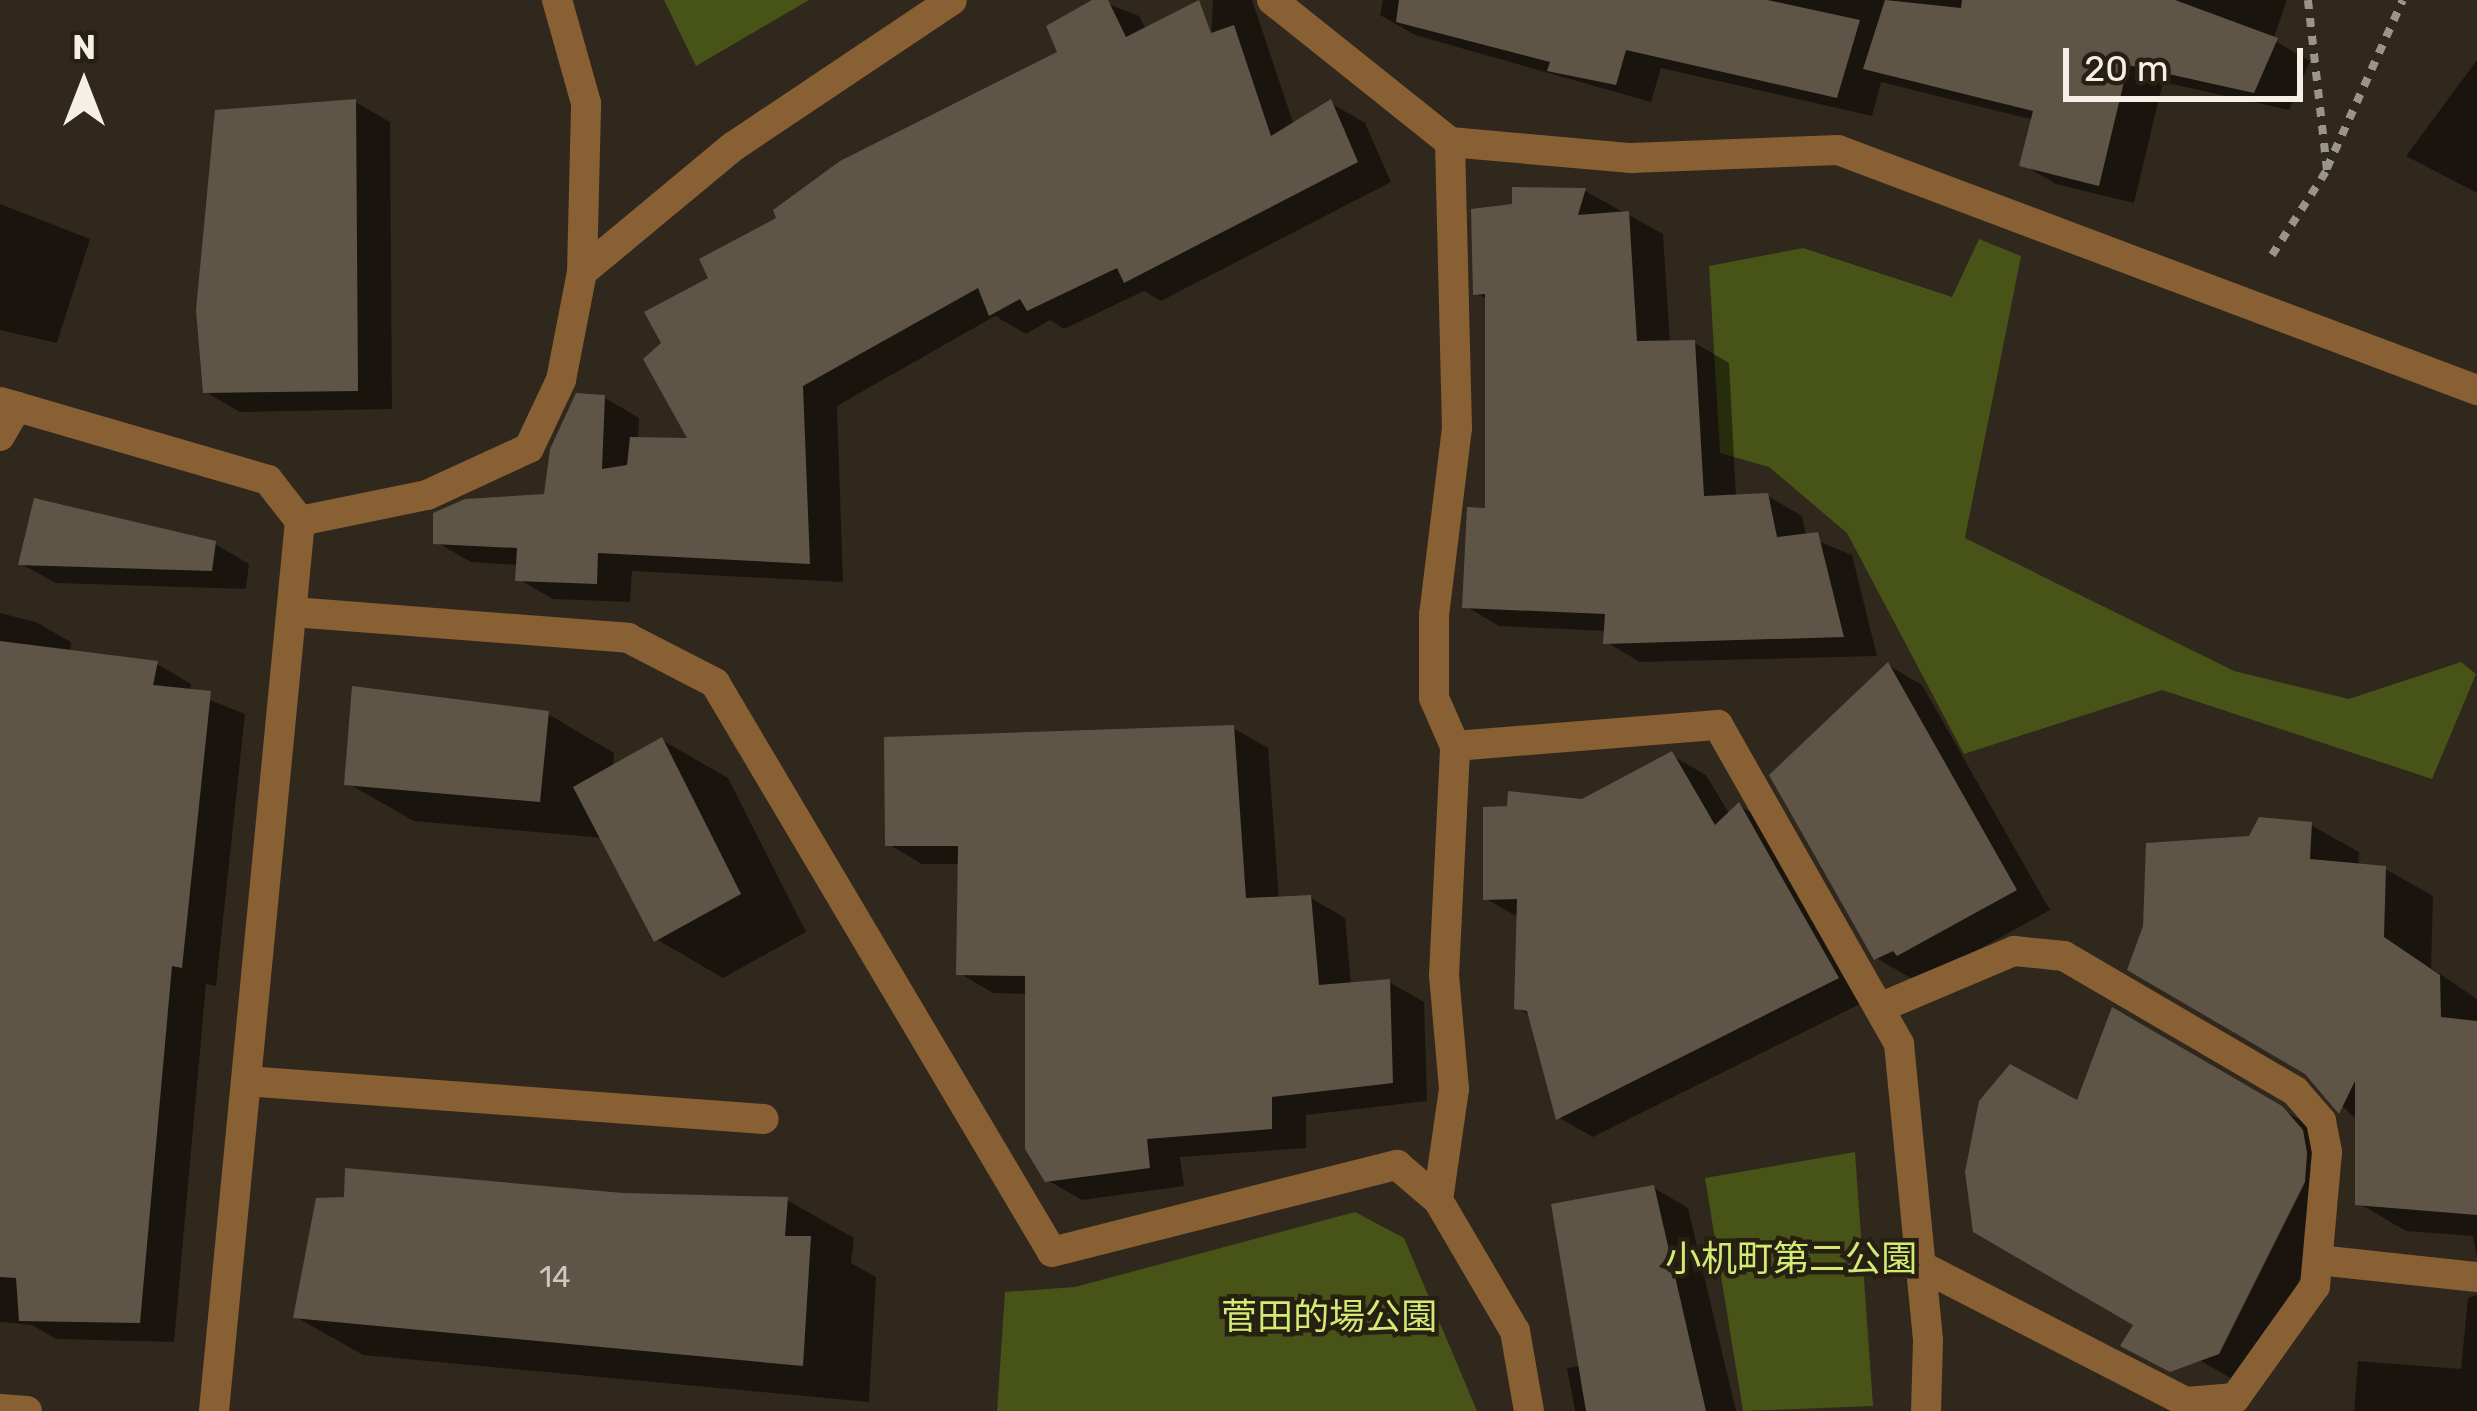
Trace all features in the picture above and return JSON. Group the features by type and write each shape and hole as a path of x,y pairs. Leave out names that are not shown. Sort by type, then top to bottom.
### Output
{"street":[{"path":"299,521 427,494 529,448 561,380 582,272 586,103 556,0"},
{"path":"582,272 734,146 952,0"},
{"path":"1272,0 1450,142 1631,158 1838,150 2477,390"},
{"path":"1438,1200 1454,1089 1444,975 1455,746 1434,698 1434,614 1457,428 1450,142"},
{"path":"0,436 8,404 268,480 299,521 214,1411"},
{"path":"293,612 628,638 715,683 1052,1252 1397,1165 1438,1200 1515,1331 1528,1411"},
{"path":"1455,746 1718,725 1899,1044 1921,1266 1926,1411"},
{"path":"1879,1008 2014,951 2064,956 2295,1090 2321,1121 2326,1152 2314,1286 2239,1404 2186,1402 1921,1266"},
{"path":"246,1081 764,1118"},
{"path":"2318,1260 2477,1277"},
{"path":"0,1409 27,1411"}],"path":[{"path":"2308,0 2326,170"},
{"path":"2242,302 2326,170 2403,0"}],"green space":[{"path":"664,0 809,0 696,66"},
{"path":"1979,239 2021,256 1965,538 2234,671 2349,699 2461,662 2476,674 2432,779 2162,690 1964,754 1847,533 1769,467 1720,453 1709,266 1803,248 1952,297"},
{"name":"小机町第二公園","path":"1855,1152 1873,1406 1743,1411 1705,1178"},
{"name":"菅田的場公園","path":"1355,1212 1404,1238 1477,1411 997,1411 1005,1292 1075,1287"}],"building":[{"path":"1092,0 1108,0 1126,37 1199,0 1211,33 1234,25 1271,136 1331,99 1358,162 1124,283 1117,268 1027,311 1020,299 989,316 978,288 803,386 810,564 598,553 597,584 515,581 517,548 433,544 433,513 465,499 544,494 550,449 576,393 605,395 602,469 627,465 630,437 687,438 643,359 661,343 644,312 708,278 699,259 776,218 773,210 840,161 1057,52 1046,26"},
{"path":"1399,0 1767,0 1860,20 1837,98 1626,50 1616,85 1547,71 1550,62 1396,22"},
{"path":"1885,0 1961,8 1962,0 2175,0 2278,38 2254,93 2128,65 2099,186 2019,166 2033,111 1863,69"},
{"path":"356,99 358,391 203,393 196,310 215,110"},
{"path":"1512,187 1586,188 1578,215 1629,211 1637,341 1695,340 1704,496 1768,493 1777,537 1818,532 1844,637 1603,644 1605,614 1462,608 1467,507 1485,508 1485,294 1473,295 1471,209 1512,204"},
{"path":"34,498 216,541 212,571 18,565"},
{"path":"0,641 158,661 153,685 211,691 182,968 172,966 140,1323 19,1321 16,1278 0,1277"},
{"path":"1888,662 2017,890 1897,956 1893,951 1874,960 1769,775"},
{"path":"352,686 549,711 540,802 344,785"},
{"path":"1234,725 1246,898 1311,895 1319,985 1390,979 1393,1083 1272,1097 1272,1129 1147,1139 1150,1168 1045,1182 1025,1149 1025,976 956,975 958,846 885,846 884,737"},
{"path":"662,737 741,894 654,942 573,787"},
{"path":"1672,751 1715,825 1739,802 1839,978 1556,1120 1527,1011 1514,1009 1517,899 1483,900 1483,807 1507,806 1508,791 1582,799"},
{"path":"2259,817 2312,822 2310,859 2386,866 2384,937 2440,975 2441,1017 2477,1021 2477,1215 2355,1205 2355,1081 2339,1114 2305,1074 2127,970 2143,926 2146,843 2249,836"},
{"path":"2112,1007 2282,1106 2303,1130 2307,1153 2305,1182 2219,1354 2170,1372 2120,1346 2133,1325 1973,1232 1965,1172 1979,1101 2010,1064 2077,1100"},
{"path":"345,1168 623,1193 788,1197 785,1236 811,1236 803,1366 293,1318 316,1198 344,1197"},
{"path":"1654,1185 1706,1411 1586,1411 1551,1204"}]}
